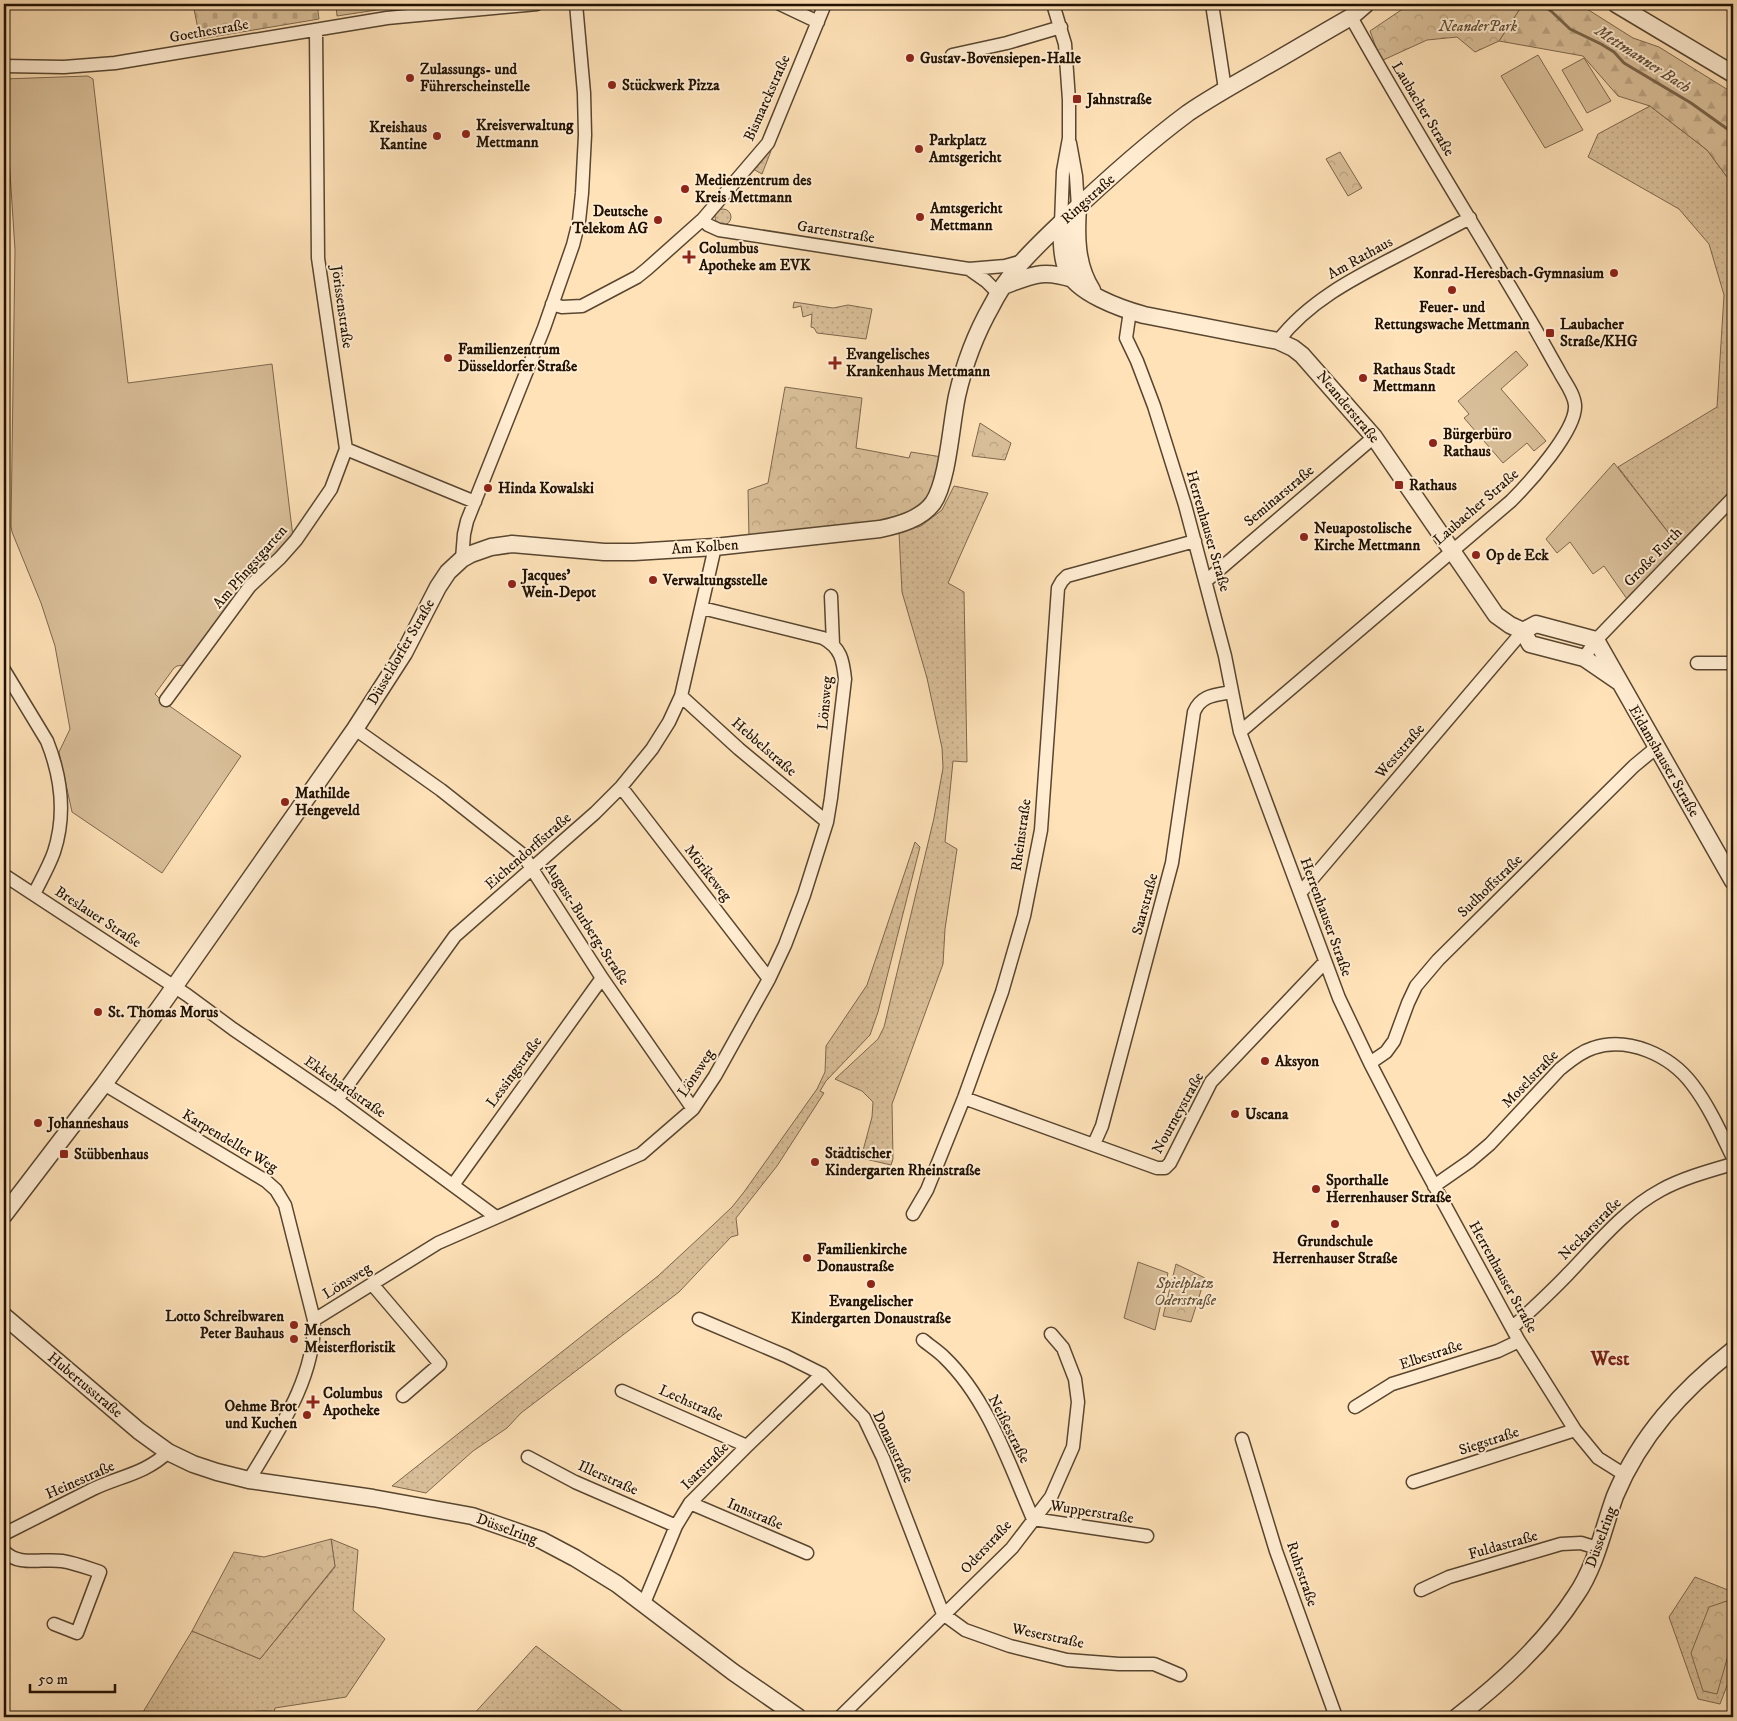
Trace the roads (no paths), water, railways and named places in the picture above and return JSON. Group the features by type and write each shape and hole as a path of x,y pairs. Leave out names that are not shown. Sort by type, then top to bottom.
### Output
{"street":[{"name":"Goethestraße","path":"4,66 56,67 115,63 388,18 537,4"},
{"path":"462,560 464,534 475,502 552,304 576,234 582,193 585,144 584,93 576,4"},
{"path":"780,4 818,22"},
{"name":"Bismarckstraße","path":"552,304 562,307 582,306 637,277 703,218 768,143 825,4"},
{"path":"1053,4 1065,44 1068,76 1069,138 1076,176 1078,206 1078,257 1083,273 1095,294"},
{"path":"1212,4 1225,89"},
{"name":"Ringstraße","path":"938,495 944,472 957,394 964,370 980,328 1001,289 1023,261 1078,206 1176,123 1225,89 1351,17 1366,4"},
{"path":"1616,4 1733,74"},
{"name":"Laubacher Straße","path":"1240,732 1511,501 1532,480 1548,460 1574,413 1574,400 1567,384 1470,218 1400,104 1351,17"},
{"path":"952,55 1008,43 1061,27"},
{"name":"Jörissenstraße","path":"316,30 318,258 346,449"},
{"path":"1069,138 1063,171 1061,223 1067,269 1073,279"},
{"name":"Gartenstraße","path":"703,218 708,225 719,230 969,269 1005,266 1023,261"},
{"name":"Am Rathaus","path":"1278,341 1303,313 1331,293 1374,268 1470,218"},
{"name":"Gartenstraße","path":"969,269 1001,289"},
{"path":"1001,289 1041,273 1073,279"},
{"name":"Neanderstraße","path":"1073,279 1111,304 1130,311 1278,341 1293,348 1306,358 1374,437 1496,615 1510,625 1524,631 1530,644 1584,658 1619,682"},
{"name":"Herrenhauser Straße","path":"1130,311 1126,338 1140,368 1154,406 1185,505 1223,648 1240,732 1343,1006 1370,1063 1434,1186 1519,1341 1575,1430 1598,1458 1625,1475"},
{"name":"Seminarstraße","path":"1206,581 1374,437"},
{"path":"346,449 475,502"},
{"name":"Am Pfingstgarten","path":"166,700 250,586 296,540 331,489 346,449"},
{"name":"Am Kolben","path":"462,560 491,547 512,544 604,552 715,547 827,536 892,526 905,522 927,510 938,495"},
{"name":"Große Furth","path":"1584,658 1596,640 1733,498"},
{"name":"Rheinstraße","path":"913,1214 927,1190 964,1098 1009,970 1024,916 1038,845 1058,588 1062,580 1067,576 1195,541"},
{"path":"715,547 702,608 815,635 833,644"},
{"name":"Düsseldorfer Straße","path":"4,1215 104,1084 355,729 404,653 438,587 448,572 462,560"},
{"name":"Lönsweg","path":"314,1320 438,1243 641,1154 693,1109 715,1076 785,944 804,895 827,822 845,679 840,656 833,644 831,596"},
{"name":"Eichendorffstraße","path":"337,1100 454,936 532,870 621,788 652,749 669,722 681,696 702,608"},
{"path":"1524,631 1536,624 1596,640"},
{"name":"Weststraße","path":"1300,892 1524,631"},
{"name":"Eidamshauser Straße","path":"1596,640 1733,881"},
{"path":"1698,663 1733,663"},
{"path":"4,670 52,753 59,782 61,817 53,853 34,894"},
{"name":"Saarstraße","path":"1094,1144 1102,1126 1172,863 1194,712 1196,706 1204,698 1232,692"},
{"name":"Hebbelstraße","path":"681,696 739,749 827,822"},
{"name":"August-Burberg-Straße","path":"355,729 464,808 522,855 602,978 693,1109"},
{"name":"Sudhoffstraße","path":"1370,1063 1386,1052 1394,1041 1416,986 1438,960 1634,766 1657,747"},
{"name":"Mörikeweg","path":"621,788 768,979"},
{"name":"Breslauer Straße","path":"4,876 174,987"},
{"name":"Nourneystraße","path":"964,1098 1158,1168 1165,1168 1170,1163 1211,1082 1325,962"},
{"name":"Lessingstraße","path":"453,1185 602,978"},
{"name":"Ekkehardstraße","path":"174,987 337,1100 496,1217"},
{"name":"Moselstraße","path":"1434,1186 1470,1161 1490,1144 1560,1069 1572,1059 1591,1048 1607,1045 1628,1044 1639,1047 1671,1064 1682,1073 1702,1098 1733,1158"},
{"name":"Karpendeller Weg","path":"104,1084 274,1187 285,1205 314,1320 314,1337 299,1390 290,1412 249,1480"},
{"name":"Neckarstraße","path":"1512,1328 1566,1276 1613,1226 1636,1207 1662,1190 1693,1176 1733,1164"},
{"path":"372,1284 440,1364 402,1396"},
{"name":"Hubertusstraße","path":"4,1316 125,1419 168,1452"},
{"name":"Donaustraße","path":"698,1319 786,1356 822,1374 864,1418 883,1458 943,1614"},
{"name":"Oderstraße","path":"840,1717 1012,1548 1051,1497 1073,1447 1078,1402 1074,1379 1062,1348 1051,1334"},
{"name":"Neißestraße","path":"923,1340 944,1357 959,1374 986,1413 1033,1519"},
{"name":"Elbestraße","path":"1355,1407 1392,1384 1498,1350 1519,1341"},
{"name":"Düsselring","path":"1457,1717 1518,1664 1548,1632 1577,1595 1584,1583 1625,1475 1652,1428 1693,1384 1733,1350"},
{"name":"Isarstraße","path":"644,1603 676,1526 690,1504 746,1446 822,1374"},
{"name":"Lechstraße","path":"622,1391 746,1446"},
{"name":"Siegstraße","path":"1413,1482 1575,1430"},
{"name":"Ruhrstraße","path":"1242,1440 1276,1551 1336,1717"},
{"name":"Düsselring","path":"168,1452 209,1470 249,1480 373,1498 472,1516 541,1540 575,1558 644,1603 733,1672 798,1717"},
{"name":"Heinestraße","path":"4,1534 95,1488 135,1474 157,1463 168,1452"},
{"name":"Illerstraße","path":"528,1457 574,1482 676,1526"},
{"name":"Innstraße","path":"690,1504 807,1553"},
{"name":"Wupperstraße","path":"1033,1519 1147,1536"},
{"name":"Fuldastraße","path":"1421,1590 1449,1577 1561,1544 1581,1544 1597,1548"},
{"path":"4,1551 8,1556 25,1560 59,1560 100,1572 77,1633 54,1624"},
{"name":"Weserstraße","path":"943,1614 964,1630 1010,1646 1066,1660 1118,1664 1154,1664 1180,1675"}],"waterway":[{"name":"Mettmanner Bach","path":"1541,4 1570,29 1614,52 1624,63 1691,103 1733,133"},
{"path":"226,1716 267,1712 290,1717"}],"place":[{"name":"Gustav-Bovensiepen-Halle","path":"910,58"},
{"name":"Zulassungs- und Führerscheinstelle","path":"410,78"},
{"name":"Stückwerk Pizza","path":"612,85"},
{"name":"Jahnstraße","path":"1077,99"},
{"name":"Kreisverwaltung Mettmann","path":"466,134"},
{"name":"Kreishaus Kantine","path":"437,136"},
{"name":"Parkplatz Amtsgericht","path":"919,149"},
{"name":"Medienzentrum des Kreis Mettmann","path":"685,189"},
{"name":"Amtsgericht Mettmann","path":"920,217"},
{"name":"Deutsche Telekom AG","path":"658,220"},
{"name":"Columbus Apotheke am EVK","path":"689,257"},
{"name":"Konrad-Heresbach-Gymnasium","path":"1614,273"},
{"name":"Feuer- und Rettungswache Mettmann","path":"1452,290"},
{"name":"Laubacher Straße/KHG","path":"1550,333"},
{"name":"Familienzentrum Düsseldorfer Straße","path":"448,358"},
{"name":"Evangelisches Krankenhaus Mettmann","path":"835,363"},
{"name":"Rathaus Stadt Mettmann","path":"1363,378"},
{"name":"Bürgerbüro Rathaus","path":"1433,443"},
{"name":"Rathaus","path":"1399,485"},
{"name":"Hinda Kowalski","path":"488,488"},
{"name":"Neuapostolische Kirche Mettmann","path":"1304,537"},
{"name":"Op de Eck","path":"1476,555"},
{"name":"Verwaltungsstelle","path":"653,580"},
{"name":"Jacques’ Wein-Depot","path":"512,584"},
{"name":"Mathilde Hengeveld","path":"285,802"},
{"name":"St. Thomas Morus","path":"98,1012"},
{"name":"Aksyon","path":"1265,1061"},
{"name":"Uscana","path":"1235,1114"},
{"name":"Johanneshaus","path":"38,1123"},
{"name":"Stübbenhaus","path":"64,1154"},
{"name":"Städtischer Kindergarten Rheinstraße","path":"815,1162"},
{"name":"Sporthalle Herrenhauser Straße","path":"1316,1189"},
{"name":"Grundschule Herrenhauser Straße","path":"1335,1224"},
{"name":"Familienkirche Donaustraße","path":"807,1258"},
{"name":"Evangelischer Kindergarten Donaustraße","path":"871,1284"},
{"name":"Lotto Schreibwaren Peter Bauhaus","path":"294,1325"},
{"name":"Mensch Meisterfloristik","path":"294,1339"},
{"name":"Columbus Apotheke","path":"313,1402"},
{"name":"Oehme Brot und Kuchen","path":"307,1415"}],"district":[{"name":"West","path":"1610,1359"}],"park label":[{"name":"NeanderPark","path":"1478,26"},
{"name":"Spielplatz Oderstraße","path":"1185,1292"}]}
